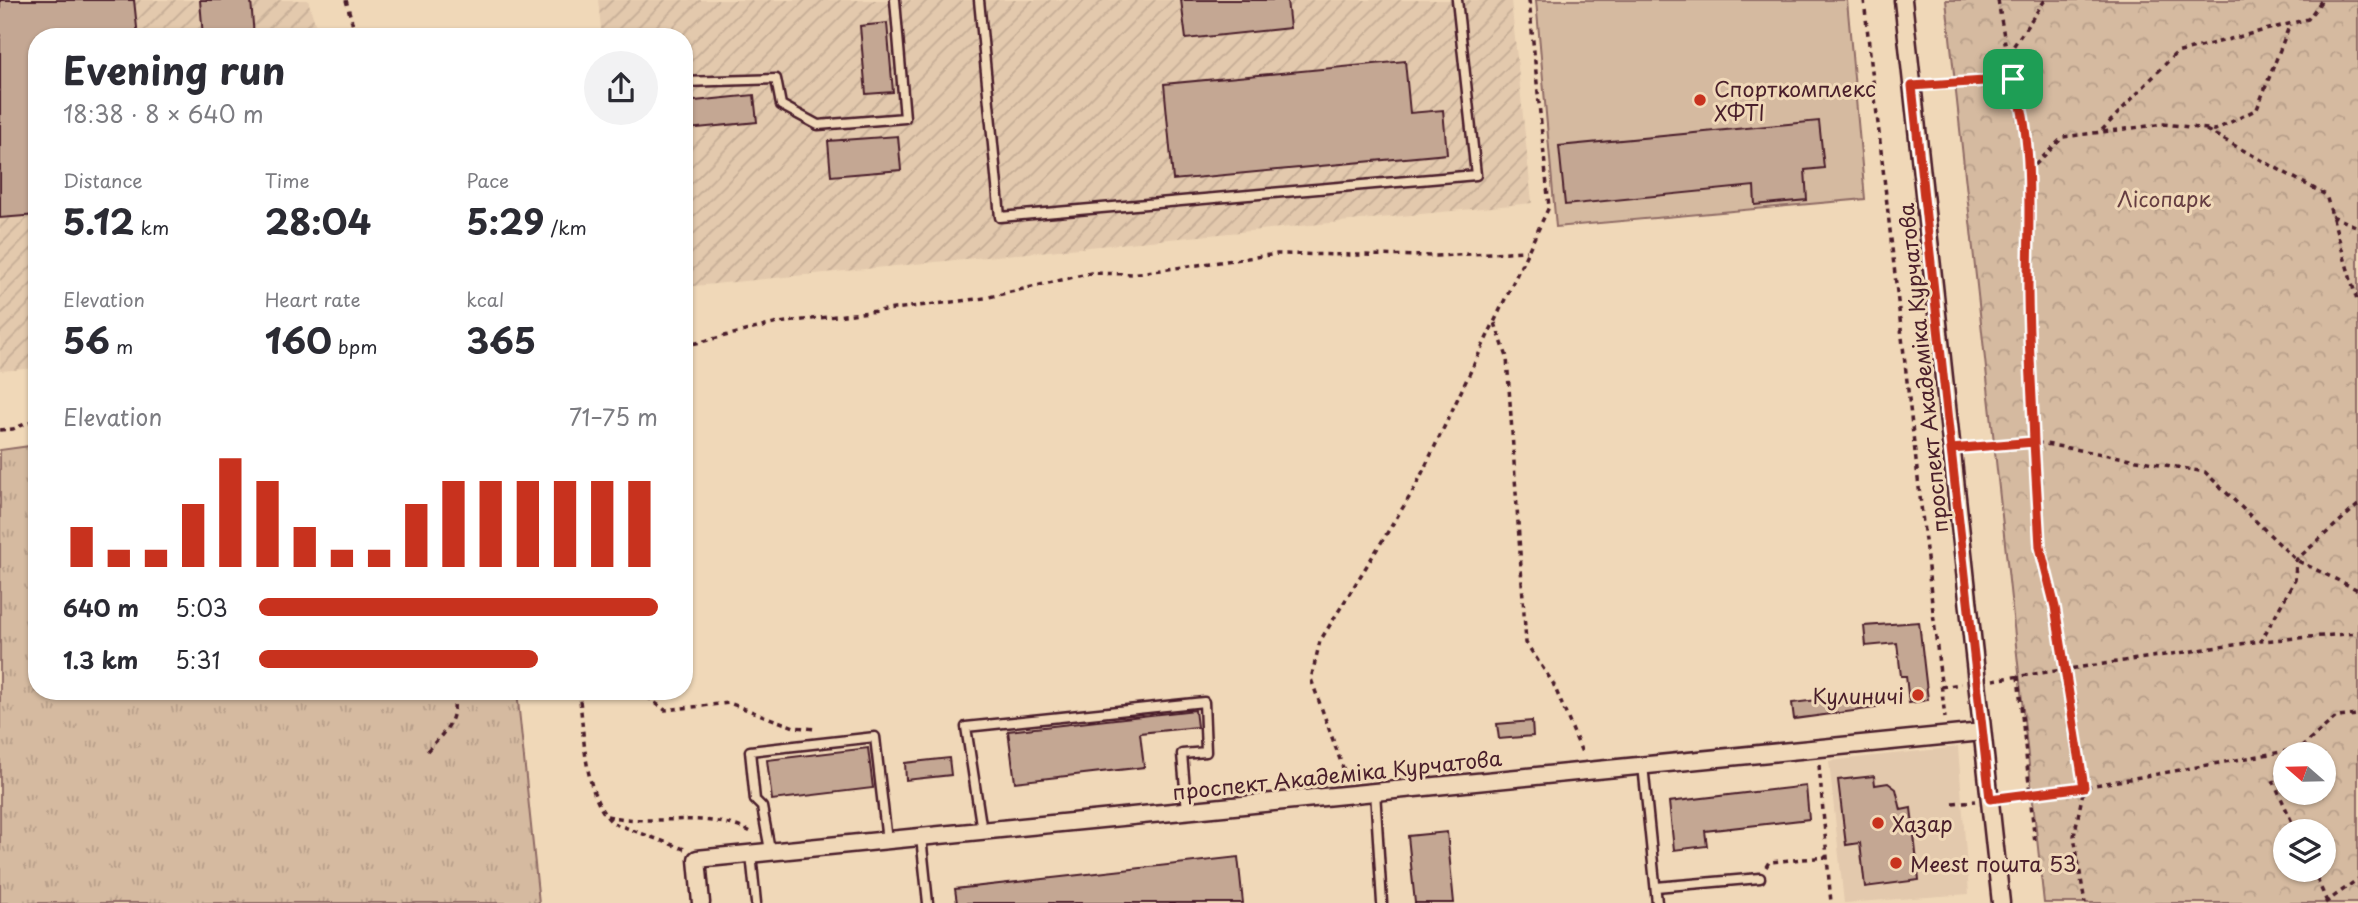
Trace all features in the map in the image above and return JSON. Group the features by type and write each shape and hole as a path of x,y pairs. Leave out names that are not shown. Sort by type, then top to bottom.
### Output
{"street":[{"name":"проспект Академіка Курчатова","path":"1903,0 2001,903"},
{"name":"проспект Академіка Курчатова","path":"696,859 1982,732"},
{"path":"696,859 701,903"}],"lane":[{"path":"693,82 776,79 781,105 818,125 905,118 895,0"},
{"path":"979,0 1000,217 1476,175 1457,0"},
{"path":"982,831 966,727 1204,702 1206,752 1182,754 1187,811"},
{"path":"770,850 762,807 755,800 750,751 875,737 887,841"},
{"path":"1643,765 1657,903"},
{"path":"1375,791 1382,903"},
{"path":"922,837 928,903"},
{"path":"751,854 756,903"},
{"path":"1656,887 1760,877"}],"path":[{"path":"346,0 356,28"},
{"path":"1353,794 1311,679 1320,641 1415,488 1495,323 1526,251 1540,231 1549,207 1529,0"},
{"path":"1864,0 1947,735"},
{"path":"1998,0 2007,55 2021,99 2027,172 2028,306 2040,547 2065,669 2084,787 2074,836 2085,903"},
{"path":"2007,55 2045,0"},
{"path":"2100,132 2176,53 2308,19 2322,0"},
{"path":"2027,172 2063,137 2164,124 2215,130 2257,109 2290,24"},
{"path":"1912,86 2013,79"},
{"path":"2203,128 2326,195 2358,304"},
{"path":"2332,216 2358,227"},
{"path":"693,344 778,323 985,298 1091,273 1132,274 1277,254 1436,256 1526,251"},
{"path":"1495,323 1507,357 1526,643 1553,683 1590,770"},
{"path":"0,430 13,429 28,423"},
{"path":"1951,449 2034,442 2205,472 2296,560 2358,590"},
{"path":"2261,641 2295,580 2296,560 2358,505"},
{"path":"1977,683 2261,641 2358,633"},
{"path":"2018,676 2035,843"},
{"path":"428,751 450,724 456,707 454,700"},
{"path":"580,700 590,780 605,816 613,822 682,848 696,859"},
{"path":"651,700 665,710 729,704 794,727 818,729"},
{"path":"2307,742 2336,718 2358,715"},
{"path":"1818,749 1831,903"},
{"path":"1990,799 2084,787 2273,753"},
{"path":"605,816 632,821 673,822 696,818 733,822 757,835 770,850"},
{"path":"1760,877 1769,862 1827,857"},
{"path":"2318,882 2326,902 2358,879"}],"shaded area":[{"path":"0,0 308,0 316,28 28,28 28,369 0,371"},
{"path":"598,0 1511,0 1532,203 693,286 693,28 601,28"},
{"path":"1958,747 1969,894 1844,903 1829,761"}],"green space":[{"name":"Спорткомплекс ХФТІ","path":"1536,0 1847,0 1865,199 1556,227"},
{"name":"Лісопарк","path":"1946,0 2358,0 2358,903 2044,903"},
{"path":"28,446 28,700 518,700 539,903 0,903 0,450"}],"building":[{"path":"0,0 134,0 137,28 28,28 28,216 0,218"},
{"path":"200,0 251,0 253,28 202,28"},
{"path":"1181,0 1287,0 1290,28 1186,39"},
{"path":"887,23 893,92 866,94 860,26"},
{"path":"1405,61 1410,113 1443,110 1447,154 1173,180 1164,84"},
{"path":"754,95 757,122 693,128 693,101"},
{"path":"1819,121 1824,168 1805,170 1807,200 1755,205 1754,186 1565,205 1559,146"},
{"path":"898,136 901,170 831,176 828,141"},
{"path":"1919,622 1928,700 1909,703 1906,676 1901,676 1897,643 1866,646 1864,626"},
{"path":"1874,693 1876,708 1794,719 1792,703"},
{"path":"1195,710 1197,727 1140,733 1144,767 1015,782 1008,731"},
{"path":"1532,721 1533,736 1499,739 1497,724"},
{"path":"868,748 873,788 772,800 767,760"},
{"path":"949,758 951,775 906,780 905,763"},
{"name":"Хазар","path":"1874,776 1875,785 1888,783 1896,789 1901,810 1911,808 1919,880 1865,887 1860,843 1846,845 1838,780"},
{"path":"1806,786 1809,819 1705,831 1707,846 1674,850 1669,802"},
{"path":"1447,832 1454,903 1415,903 1408,836"},
{"path":"1238,857 1243,903 957,903 955,889"}],"place":[{"name":"Спорткомплекс ХФТІ","path":"1700,100"},
{"name":"Кулиничі","path":"1918,695"},
{"name":"Хазар","path":"1878,823"},
{"name":"Meest пошта 53","path":"1896,863"}],"route":[{"path":"2013,79 1912,86 1951,449 2034,442 2040,502 2040,547 2055,607 2084,787 1990,799 1951,449 2034,442 2028,306 2027,172 2021,99 2013,79"}]}
